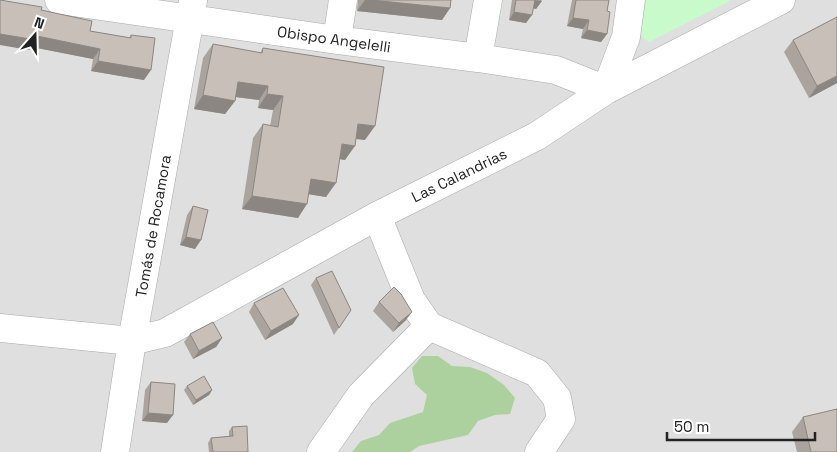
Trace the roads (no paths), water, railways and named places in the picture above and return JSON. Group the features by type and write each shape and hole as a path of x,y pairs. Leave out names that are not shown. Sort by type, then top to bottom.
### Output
{"street":[{"name":"Obispo Angelelli","path":"59,0 192,9 337,40 556,70 606,90"},
{"path":"337,40 343,0"},
{"path":"478,58 488,0"},
{"path":"606,90 626,37 631,0"},
{"name":"Las Calandrias","path":"0,328 132,341 165,333 377,216 537,136 606,90 781,0"},
{"name":"Tomás de Rocamora","path":"115,452 132,341 192,9"},
{"path":"377,216 411,300 429,326 536,373 557,398 561,419 539,452"},
{"path":"320,452 361,395 429,326"}]}
